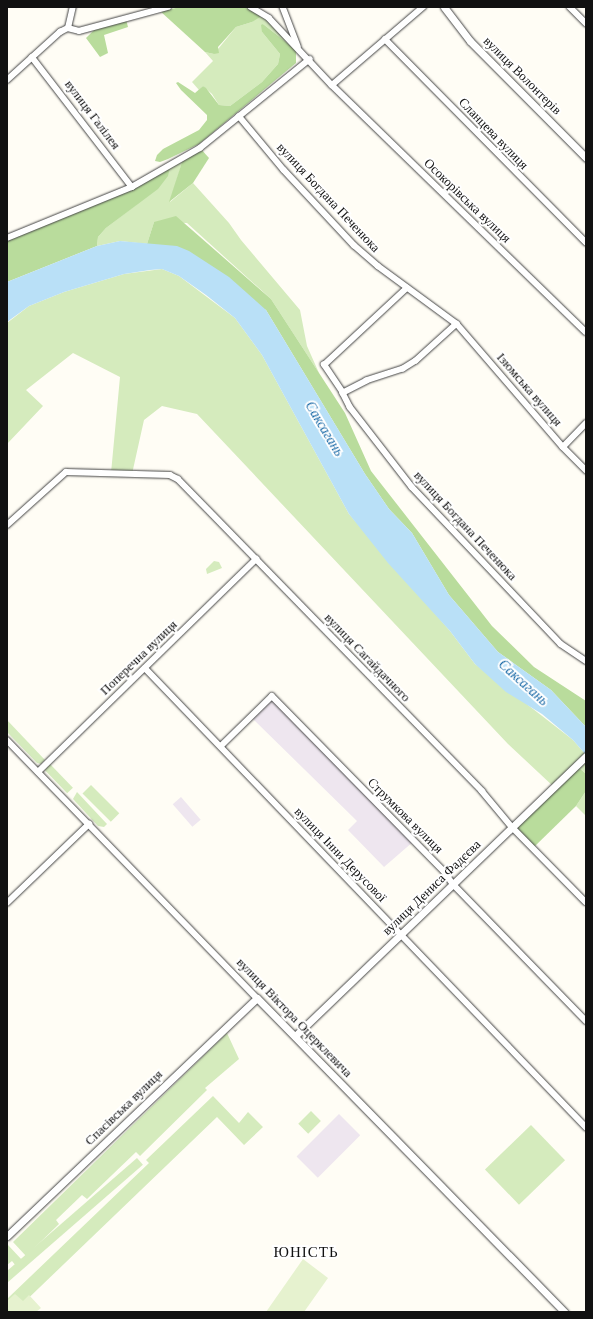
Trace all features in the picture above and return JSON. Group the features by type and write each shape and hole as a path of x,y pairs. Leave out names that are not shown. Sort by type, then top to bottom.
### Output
{"street":[{"path":"68,28 73,7"},
{"path":"7,80 60,32 68,28 79,31 168,7"},
{"path":"251,7 269,18 298,46 332,85 423,7"},
{"path":"283,7 298,46"},
{"name":"вулиця Волонтерів","path":"444,7 470,41 586,158"},
{"path":"570,7 586,24"},
{"name":"Сланцева вулиця","path":"385,39 586,242"},
{"name":"вулиця Галілея","path":"32,57 132,187"},
{"path":"7,238 132,187 200,148 310,59"},
{"name":"Осокорівська вулиця","path":"332,85 586,332"},
{"name":"вулиця Богдана Печенюка","path":"239,116 284,170 354,245 407,288 457,324"},
{"name":"вулиця Богдана Печенюка","path":"407,288 324,365 343,393 350,407 393,459 412,487 561,644 586,661"},
{"path":"343,393 410,365 457,324"},
{"name":"Ізюмська вулиця","path":"457,324 563,447 586,470"},
{"path":"563,447 586,423"},
{"name":"вулиця Сагайдачного","path":"9,523 66,472 170,475 178,479 482,791 512,827 586,902"},
{"path":"7,516 9,523"},
{"name":"Поперечна вулиця","path":"38,772 256,559"},
{"name":"вулиця Інни Дерусової","path":"145,668 338,867 400,936 586,1127"},
{"name":"Струмкова вулиця","path":"221,746 272,696 444,871 453,884 586,1021"},
{"name":"вулиця Віктора Оцерклевича","path":"7,740 257,998 565,1312"},
{"name":"вулиця Дениса Фадєєва","path":"295,1036 586,756"},
{"path":"7,903 89,824"},
{"name":"Спасівська вулиця","path":"7,1236 257,998"}],"shaded area":[{"path":"272,696 414,841 384,867 348,830 357,821 251,717"},
{"path":"181,797 201,820 192,827 173,804"},
{"path":"339,1114 360,1135 318,1178 297,1156"}],"green space":[{"path":"181,7 243,7 260,13 260,17 252,22 236,27 218,47 219,53 214,54 205,52 160,11"},
{"path":"260,13 296,50 263,24 262,32 280,54 278,64 262,82 230,106 219,105 212,94 203,86 199,90 192,82 213,61 205,52 214,54 236,27 252,22"},
{"path":"126,19 128,27 104,35 108,53 100,57 86,38 97,27"},
{"path":"263,24 296,50 296,63 199,144 168,159 160,162 155,161 157,155 163,149 199,130 207,120 207,115 181,90 176,83 178,82 195,93 203,86 219,105 230,106 262,82 278,64 280,54 262,32 261,25"},
{"path":"200,148 209,158 193,183 169,202 184,156"},
{"path":"184,156 170,202 193,183 229,223 241,240 300,310 307,346 319,373 271,299 187,223 154,222 147,244 120,241 97,246 98,237 106,228 136,205 171,163"},
{"path":"171,163 168,176 158,189 106,228 98,237 97,246 7,282 7,238 112,195"},
{"path":"176,216 271,299 345,413 371,471 492,626 534,667 586,701 586,727 551,690 498,652 449,595 412,533 389,509 365,474 266,310 147,244 154,222"},
{"path":"162,269 179,276 235,318 262,355 349,514 450,631 475,664 573,740 586,755 586,774 576,765 554,787 508,744 197,414 162,406 144,420 132,474 111,473 120,377 73,353 26,390 43,406 7,444 7,323 29,306 64,292 124,274"},
{"path":"214,561 219,562 222,568 207,574 206,569"},
{"path":"7,720 45,760 41,764 37,763 7,732"},
{"path":"50,764 73,788 67,793 44,770"},
{"path":"576,765 586,774 586,791 576,806 533,848 512,827"},
{"path":"91,785 119,813 111,822 83,793"},
{"path":"586,791 586,816 576,806"},
{"path":"77,792 107,824 104,827 98,826 73,799"},
{"path":"227,1033 239,1059 205,1088 207,1090 140,1156 136,1152 87,1199 82,1195 56,1220 59,1224 26,1256 13,1242"},
{"path":"213,1096 239,1123 248,1112 263,1127 244,1145 217,1117 14,1312 7,1312 7,1299 149,1163 146,1160"},
{"path":"311,1111 321,1121 308,1134 298,1124"},
{"path":"531,1125 565,1160 519,1205 485,1169"},
{"path":"137,1158 143,1165 8,1282 7,1271"},
{"path":"8,1245 22,1260 16,1266 12,1261 7,1265"},
{"path":"303,1259 328,1278 304,1312 266,1312"},
{"path":"15,1294 23,1301 29,1295 41,1308 36,1312 11,1312 7,1308 7,1301"}],"water":[{"name":"Саксагань","path":"120,241 177,246 189,251 229,277 266,310 365,474 389,509 412,533 449,595 498,652 551,690 586,727 586,755 573,740 542,714 506,692 475,664 450,631 388,563 349,514 262,355 235,318 206,295 179,276 162,269 150,270 124,274 64,292 29,306 7,322 7,282 97,246"}],"district":[{"name":"ЮНІСТЬ","path":"306,1253"}]}
